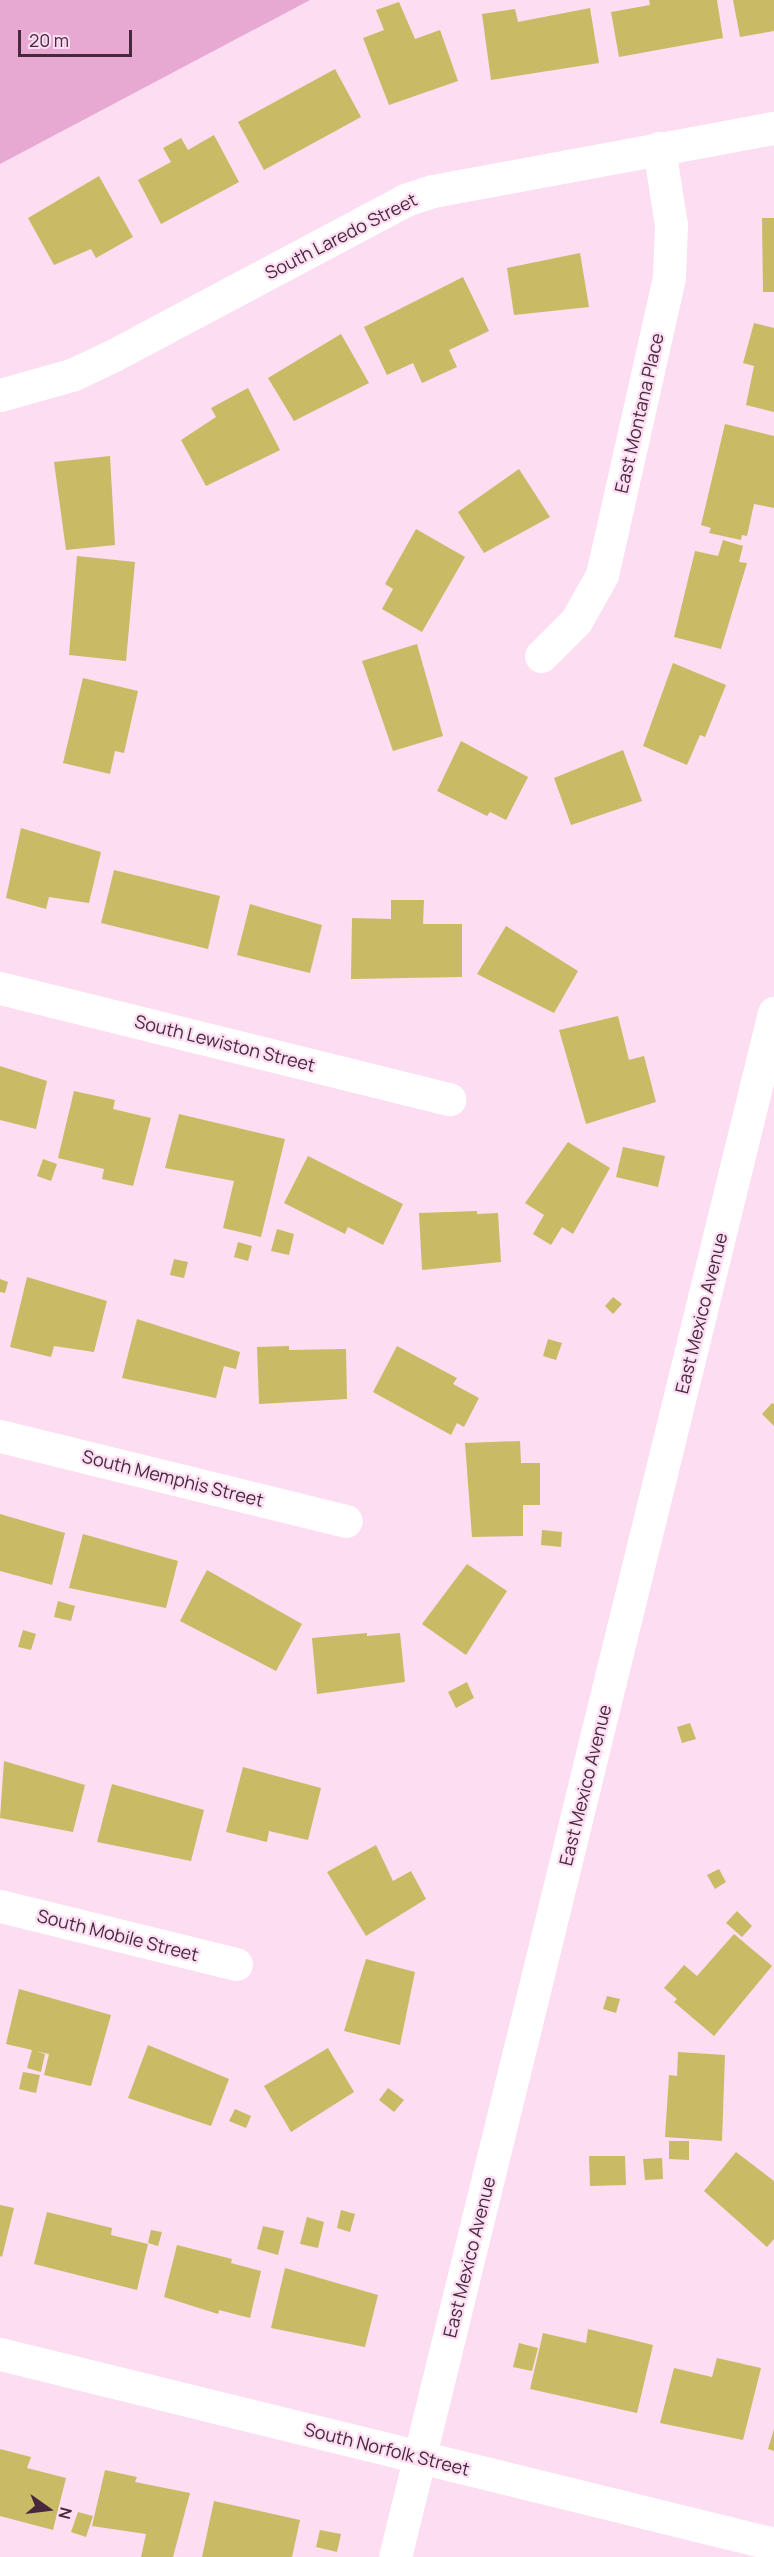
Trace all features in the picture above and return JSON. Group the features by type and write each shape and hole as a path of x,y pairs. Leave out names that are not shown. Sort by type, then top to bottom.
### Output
{"street":[{"name":"South Laredo Street","path":"0,395 33,388 104,360 405,200 433,191 774,128"},
{"name":"East Montana Place","path":"541,656 576,621 602,575 669,277 671,225 659,148"},
{"name":"South Lewiston Street","path":"0,988 450,1099"},
{"name":"East Mexico Avenue","path":"396,2557 774,1013"},
{"name":"South Memphis Street","path":"0,1436 346,1521"},
{"name":"South Mobile Street","path":"0,1906 236,1964"},
{"name":"South Norfolk Street","path":"0,2354 774,2544"}],"shaded area":[{"path":"0,0 310,0 0,164"}],"building":[{"path":"649,0 717,0 723,38 619,57 611,12 650,5"},
{"path":"733,0 774,0 774,31 740,37"},
{"path":"399,2 415,39 440,30 458,81 389,105 363,38 384,30 376,10"},
{"path":"590,8 599,63 491,80 482,14 515,9 518,22"},
{"path":"335,69 361,117 264,170 238,122"},
{"path":"214,135 239,182 161,224 138,180 171,162 163,148 181,138 188,150"},
{"path":"99,176 133,237 96,258 91,249 54,265 28,218"},
{"path":"762,218 774,218 774,292 763,292"},
{"path":"580,253 589,307 514,315 507,268"},
{"path":"463,277 489,331 449,350 457,367 422,383 413,363 387,375 364,327"},
{"path":"754,323 774,328 774,412 746,405 754,366 743,363"},
{"path":"341,334 369,383 294,421 268,378"},
{"path":"248,388 280,450 206,486 181,440 216,417 211,408"},
{"path":"725,424 774,436 774,508 754,504 747,536 742,535 741,540 709,533 711,528 701,525"},
{"path":"110,456 115,545 66,550 54,462"},
{"path":"519,469 550,517 484,553 458,512"},
{"path":"416,529 465,557 422,632 382,609 393,589 385,584"},
{"path":"723,540 743,546 739,562 747,563 721,649 674,637 695,551 718,556"},
{"path":"77,556 135,562 126,661 69,655"},
{"path":"417,644 443,736 393,751 362,661"},
{"path":"673,663 726,685 705,737 700,735 687,765 643,746"},
{"path":"83,678 138,691 124,753 115,751 110,774 63,763"},
{"path":"461,741 528,777 506,820 490,812 487,816 437,791"},
{"path":"623,750 642,801 571,825 554,778"},
{"path":"21,828 101,852 89,903 49,897 46,909 6,898"},
{"path":"114,870 220,896 208,949 101,923"},
{"path":"391,900 424,900 423,924 462,924 462,977 351,979 352,918 391,919"},
{"path":"250,904 322,925 310,973 237,955"},
{"path":"506,926 578,971 554,1013 477,974"},
{"path":"618,1016 629,1060 644,1056 656,1102 586,1124 559,1030"},
{"path":"0,1066 47,1081 36,1129 0,1120"},
{"path":"74,1091 115,1100 113,1109 151,1118 133,1186 102,1179 104,1169 58,1158"},
{"path":"179,1114 285,1139 261,1237 223,1228 234,1181 165,1168"},
{"path":"568,1142 610,1168 573,1234 562,1227 551,1245 533,1234 544,1215 525,1203"},
{"path":"623,1147 665,1156 658,1187 616,1177"},
{"path":"308,1156 403,1204 383,1245 348,1227 345,1234 284,1203"},
{"path":"43,1159 57,1164 51,1181 37,1176"},
{"path":"477,1211 477,1214 498,1213 501,1262 422,1270 419,1213"},
{"path":"277,1229 294,1234 289,1255 271,1251"},
{"path":"238,1242 252,1246 248,1261 234,1257"},
{"path":"174,1259 188,1262 184,1278 170,1275"},
{"path":"27,1277 107,1301 94,1352 54,1346 51,1357 10,1347"},
{"path":"0,1279 8,1282 5,1293 0,1292"},
{"path":"613,1297 622,1304 613,1314 605,1306"},
{"path":"137,1319 240,1352 236,1369 224,1366 216,1398 122,1378"},
{"path":"548,1339 562,1343 556,1360 543,1356"},
{"path":"289,1346 289,1350 346,1349 347,1399 259,1404 257,1347"},
{"path":"397,1346 457,1378 453,1384 479,1398 464,1427 457,1423 451,1435 373,1392"},
{"path":"772,1403 774,1404 774,1426 762,1414"},
{"path":"520,1441 521,1463 540,1463 540,1505 523,1505 523,1536 472,1537 465,1443"},
{"path":"0,1514 65,1533 52,1585 0,1571"},
{"path":"542,1530 562,1532 561,1547 541,1545"},
{"path":"83,1534 178,1561 166,1608 69,1588"},
{"path":"467,1564 507,1591 466,1655 422,1624"},
{"path":"207,1570 302,1624 276,1671 180,1621"},
{"path":"58,1601 75,1606 71,1621 54,1617"},
{"path":"23,1630 36,1634 31,1650 18,1647"},
{"path":"367,1633 367,1636 400,1633 405,1682 317,1694 312,1638"},
{"path":"467,1682 474,1698 456,1708 448,1692"},
{"path":"690,1723 696,1739 682,1743 677,1727"},
{"path":"4,1761 85,1785 73,1832 0,1818"},
{"path":"243,1767 321,1788 308,1840 269,1831 267,1842 226,1832"},
{"path":"112,1784 204,1810 191,1861 97,1842"},
{"path":"376,1845 393,1881 411,1871 426,1899 366,1936 327,1872"},
{"path":"719,1869 726,1882 715,1889 707,1875"},
{"path":"737,1911 752,1926 742,1937 726,1923"},
{"path":"734,1934 772,1966 714,2036 674,2002 677,1999 664,1988 684,1965 697,1976"},
{"path":"366,1959 415,1972 400,2045 344,2031"},
{"path":"19,1989 111,2015 91,2086 44,2075 49,2054 36,2051 45,2054 41,2072 27,2068 32,2050 6,2044"},
{"path":"607,1996 620,1999 616,2013 603,2009"},
{"path":"148,2045 229,2079 211,2126 128,2098"},
{"path":"328,2048 354,2092 291,2132 264,2086"},
{"path":"678,2052 725,2055 722,2141 665,2137 669,2075 677,2076"},
{"path":"23,2072 40,2075 36,2093 19,2089"},
{"path":"388,2088 404,2100 394,2112 379,2100"},
{"path":"235,2109 251,2116 246,2128 229,2121"},
{"path":"669,2141 689,2141 689,2160 669,2159"},
{"path":"736,2152 774,2181 774,2239 767,2247 704,2191"},
{"path":"589,2156 625,2156 626,2185 590,2186"},
{"path":"662,2158 663,2179 645,2180 643,2159"},
{"path":"0,2205 14,2208 2,2257 0,2256"},
{"path":"341,2210 355,2214 350,2232 337,2228"},
{"path":"47,2212 112,2228 111,2235 148,2244 137,2290 34,2264"},
{"path":"307,2217 324,2222 318,2248 300,2244"},
{"path":"263,2226 284,2231 278,2255 257,2249"},
{"path":"151,2230 162,2232 158,2246 148,2243"},
{"path":"177,2245 232,2259 231,2263 261,2271 250,2318 219,2310 218,2314 164,2297"},
{"path":"285,2268 378,2295 365,2347 271,2328"},
{"path":"588,2329 653,2345 637,2413 530,2389 543,2333 586,2343"},
{"path":"519,2343 538,2348 532,2371 513,2367"},
{"path":"717,2358 761,2368 743,2440 660,2423 674,2368 712,2377"},
{"path":"774,2429 774,2451 768,2449"},
{"path":"0,2449 31,2457 27,2468 66,2478 53,2530 0,2516"},
{"path":"105,2470 137,2477 135,2482 190,2493 173,2557 141,2557 146,2534 92,2526"},
{"path":"214,2501 300,2520 292,2557 202,2557"},
{"path":"78,2512 93,2516 86,2537 71,2532"},
{"path":"320,2530 341,2534 337,2552 316,2547"}]}
